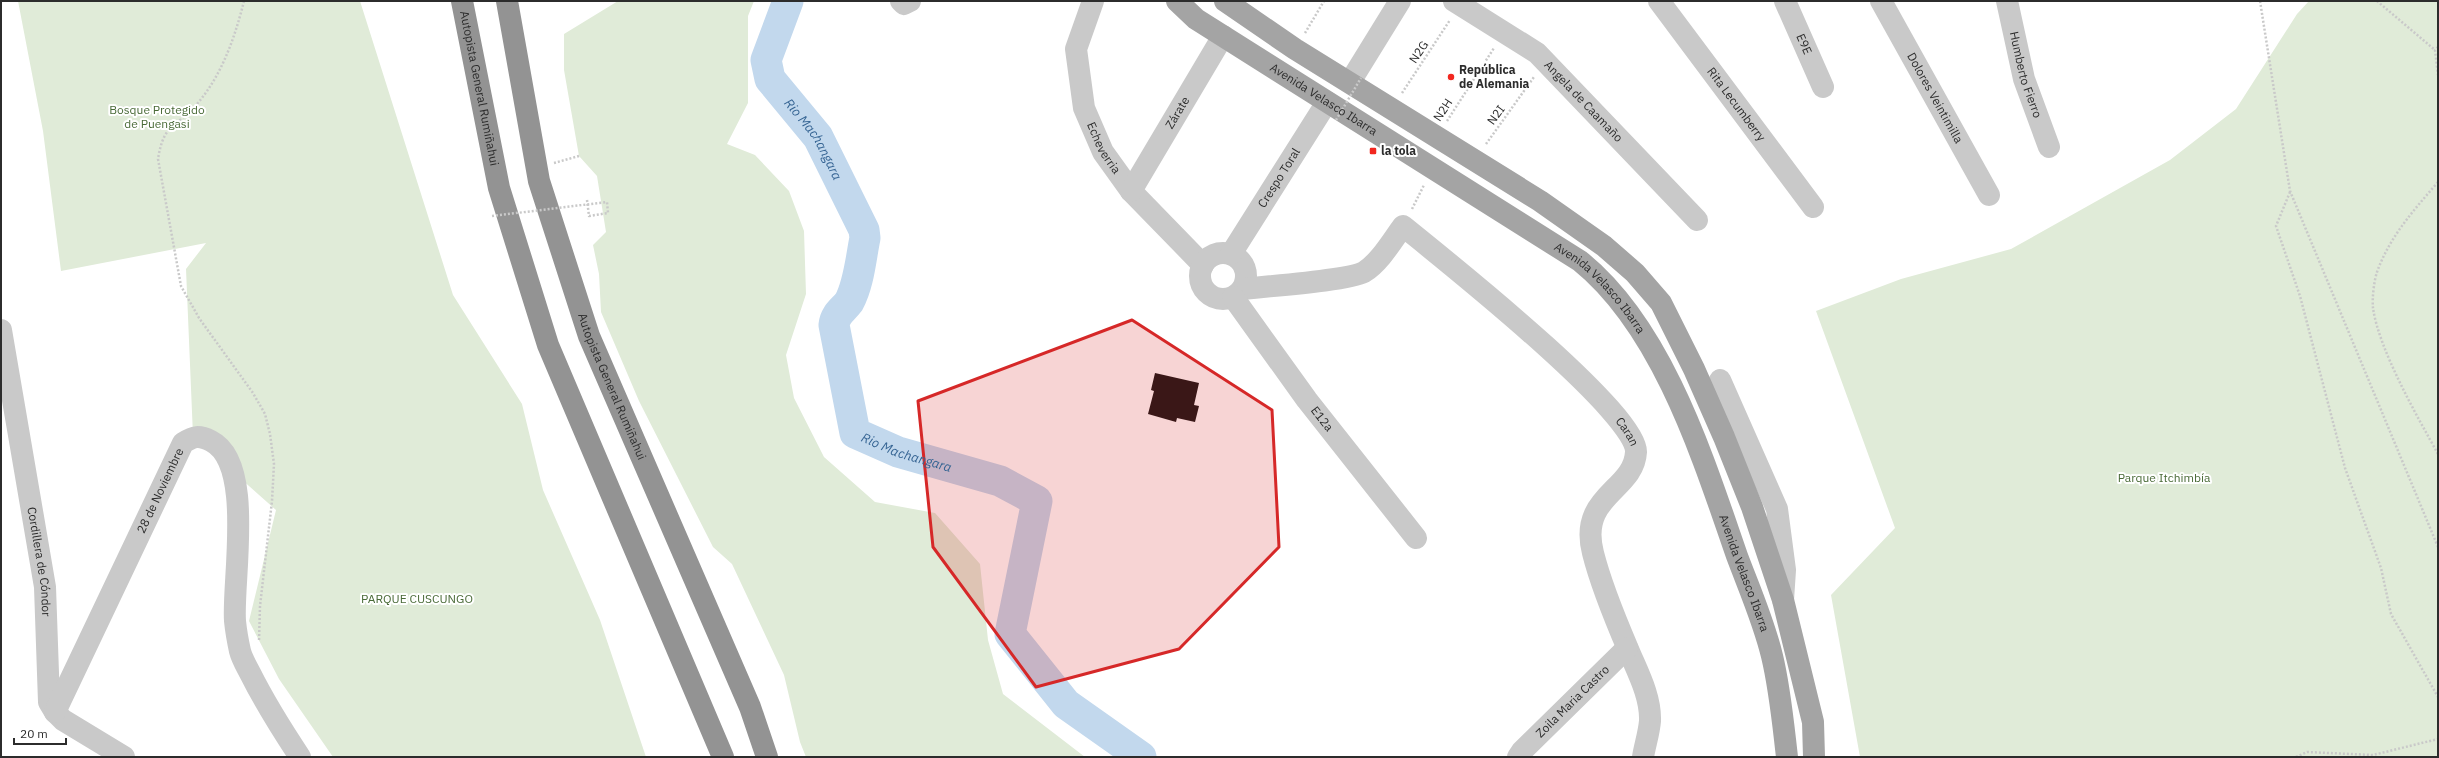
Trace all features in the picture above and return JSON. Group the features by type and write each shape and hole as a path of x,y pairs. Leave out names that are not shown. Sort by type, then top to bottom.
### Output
{"highway":[{"name":"Autopista General Rumiñahui","path":"462,1 499,188 548,345 723,757"},
{"name":"Autopista General Rumiñahui","path":"507,1 537,168 589,336 750,707 767,757"}],"main road":[{"name":"Avenida Velasco Ibarra","path":"1176,1 1196,19 1332,111 1433,167 1580,261 1599,277 1634,321 1667,376 1696,444 1772,654 1787,757"},
{"path":"1225,1 1295,49 1356,80 1392,108 1436,137 1540,201 1604,246 1635,273 1661,303 1694,368 1752,507 1783,600 1813,722 1814,757"}],"street":[{"path":"901,1 904,4 910,1"},
{"name":"Echeverria","path":"1093,1 1076,49 1084,108 1102,152 1131,191 1203,265"},
{"path":"1356,80 1400,1"},
{"name":"Rita Lecumberry","path":"1659,1 1813,207"},
{"name":"E9E","path":"1785,1 1823,87"},
{"name":"Dolores Veintimilla","path":"1881,1 1989,195"},
{"name":"Humberto Fierro","path":"2007,1 2024,79 2049,147"},
{"name":"Angela de Caamaño","path":"1458,3 1537,53 1697,220"},
{"name":"Zárate","path":"1131,191 1223,36"},
{"name":"Crespo Toral","path":"1231,254 1332,111"},
{"path":"1238,293 1246,275 1242,262 1231,254 1215,254 1203,265 1201,281 1210,294 1217,298 1238,293 1341,277 1363,272 1380,256 1403,226"},
{"name":"Caran","path":"1403,226 1522,323 1580,378 1630,433 1636,451 1632,468 1597,508 1589,529 1593,553 1627,648 1643,684 1650,720 1643,757"},
{"name":"E12a","path":"1238,293 1307,400 1416,538"},
{"name":"Cordillera de Cóndor","path":"1,330 46,587 49,702 55,712"},
{"path":"1720,380 1777,509 1785,570 1783,600"},
{"name":"28 de Noviembre","path":"55,712 183,443 193,436 203,437 215,443 223,452 232,473 238,501 239,532 235,621 240,653 281,727 300,757"},
{"name":"Zoila Maria Castro","path":"1518,757 1522,751 1627,648"},
{"path":"55,712 63,720 124,757"}],"path":[{"path":"244,1 236,33 216,76 197,105 174,123 161,140 158,159 181,286 199,318 253,393 265,414 270,434 274,464 272,501 260,606 259,642"},
{"path":"1295,49 1324,1"},
{"path":"2260,1 2290,191 2438,548"},
{"path":"2377,1 2435,50 2438,75"},
{"name":"N2G","path":"1392,108 1458,3"},
{"name":"N2H","path":"1436,137 1504,32"},
{"path":"2435,50 2438,47"},
{"name":"N2I","path":"1474,160 1545,62"},
{"path":"1332,111 1356,80"},
{"path":"537,168 579,156"},
{"path":"1403,226 1433,167"},
{"path":"2438,182 2406,219 2391,242 2377,273 2373,307 2384,347 2438,454"},
{"path":"2290,191 2276,226 2300,296 2345,468 2381,568 2391,614 2438,697"},
{"path":"492,216 606,202 608,213 589,216 587,200"},
{"path":"2296,757 2306,752 2373,755 2438,739"}],"highlighted area":[{"path":"1132,320 1272,410 1279,547 1179,649 1036,687 933,547 918,401"}],"green space":[{"name":"PARQUE CUSCUNGO","path":"18,1 360,1 453,295 522,404 543,490 600,620 646,757 333,757 279,679 249,621 276,510 193,436 186,269 206,243 61,271 43,131"},
{"path":"618,1 754,1 748,16 748,103 727,144 755,155 789,191 804,231 806,294 786,355 794,398 824,457 875,502 935,513 980,564 988,640 1003,694 1085,757 806,757 800,742 784,675 732,564 713,547 639,401 601,312 599,274 593,245 606,232 597,176 579,156 564,70 564,34"},
{"name":"Parque Itchimbía","path":"2309,1 2438,1 2438,757 1860,757 1831,595 1895,528 1816,311 1901,279 2011,249 2170,160 2236,109 2297,14"}],"building":[{"path":"1155,373 1199,383 1194,405 1199,406 1195,422 1177,418 1176,422 1148,414 1154,391 1151,390"}],"waterway":[{"name":"Rio Machangara","path":"788,1 766,60 770,79 818,137 864,230 865,238 855,287 849,302 838,315 834,325 855,433 898,452 1000,481 1037,501 1010,634 1066,704 1141,757"}],"place":[{"name":"República de Alemania","path":"1451,77"},
{"name":"la tola","path":"1373,151"}],"park label":[{"name":"Bosque Protegido de Puengasi","path":"157,117"}]}
